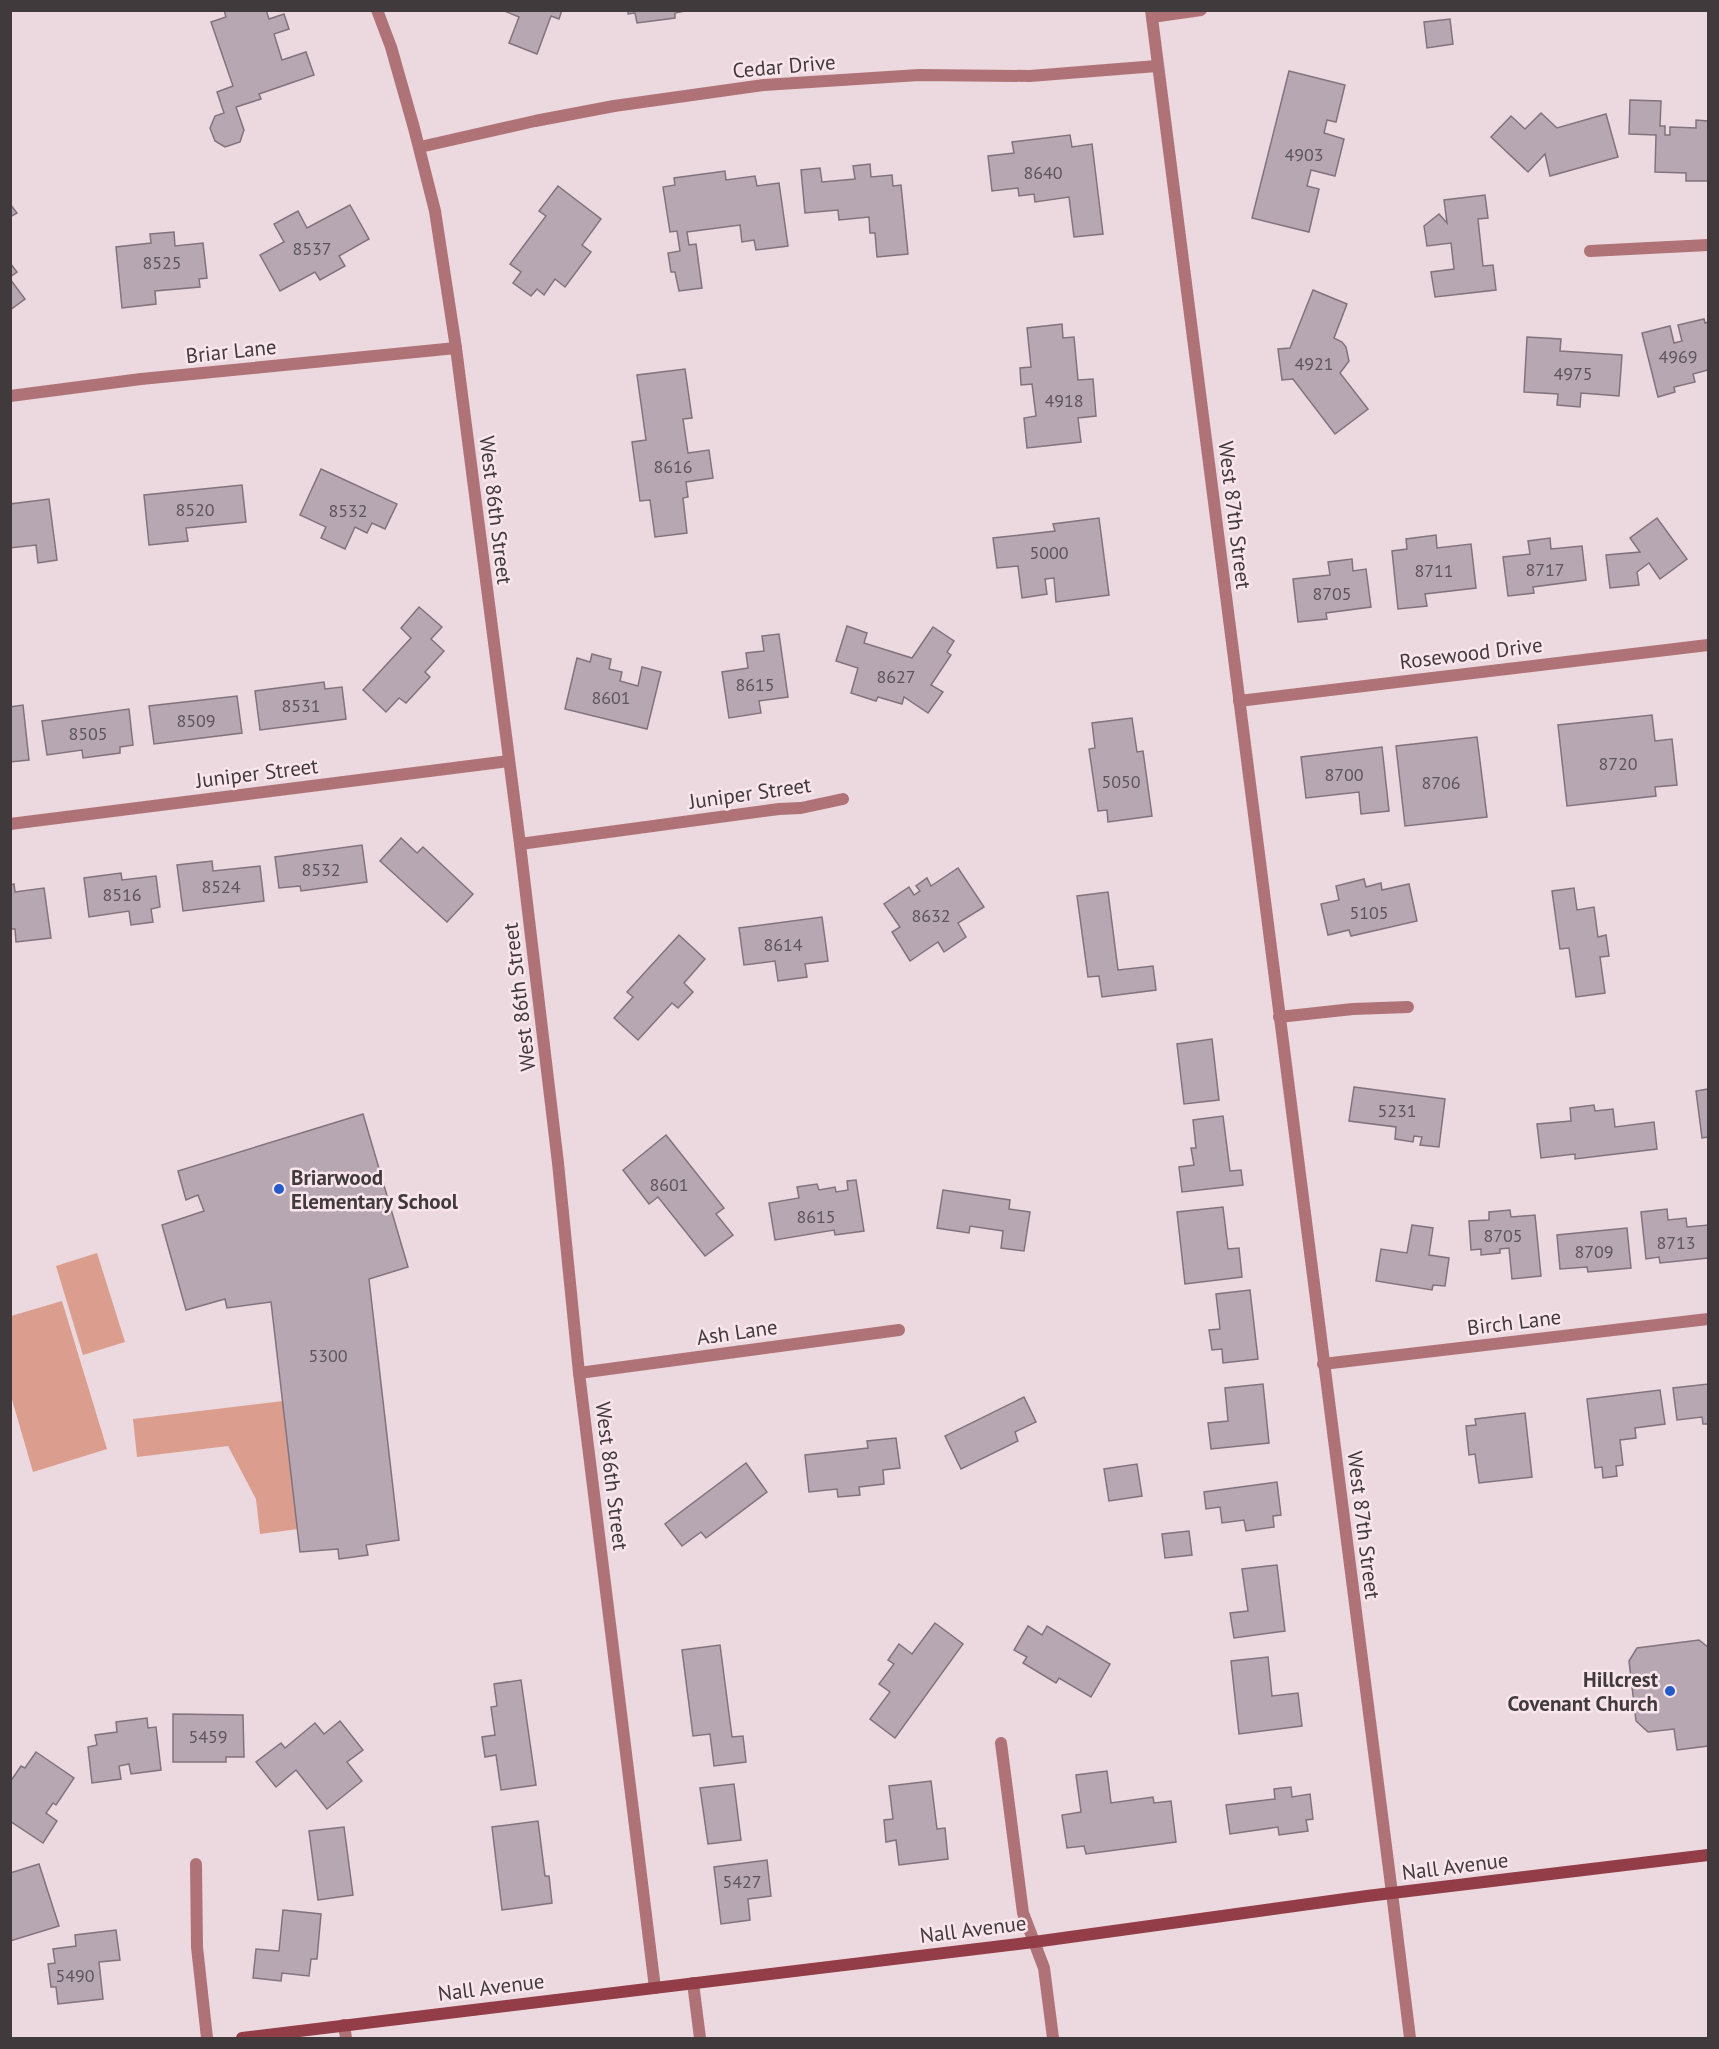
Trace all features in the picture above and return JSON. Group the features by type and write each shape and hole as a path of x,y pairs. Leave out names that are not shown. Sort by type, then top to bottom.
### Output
{"main road":[{"name":"Nall Avenue","path":"242,2038 1034,1942 1392,1893 1708,1855"}],"street":[{"name":"West 86th Street","path":"377,10 391,47 420,147 435,211 456,348 520,844 558,1163 579,1373 655,1988"},
{"name":"West 87th Street","path":"1201,10 1152,14 1157,66 1410,2038"},
{"name":"Cedar Drive","path":"420,147 614,106 764,85 919,75 1030,76 1157,66"},
{"path":"1590,251 1708,245"},
{"name":"Briar Lane","path":"10,396 141,379 456,348"},
{"name":"Rosewood Drive","path":"1239,700 1708,645"},
{"name":"Juniper Street","path":"10,824 509,760"},
{"name":"Juniper Street","path":"520,844 778,809 801,808 843,800"},
{"path":"1279,1017 1353,1009 1408,1007"},
{"name":"Birch Lane","path":"1323,1364 1708,1319"},
{"name":"Ash Lane","path":"579,1373 900,1330"},
{"path":"1001,1743 1023,1913 1044,1968 1053,2038"},
{"path":"196,1864 197,1947 207,2038"},
{"path":"693,1983 700,2038"},
{"path":"344,2025 346,2038"}],"shaded area":[{"path":"97,1253 125,1342 83,1355 56,1266"},
{"path":"62,1301 107,1449 33,1472 11,1396 11,1316"},
{"path":"283,1401 298,1529 260,1534 256,1499 228,1446 137,1457 133,1419"}],"building":[{"path":"224,10 266,10 269,19 284,14 289,29 274,34 282,60 306,52 314,75 259,94 261,99 236,107 244,130 240,142 225,147 215,141 210,128 215,116 224,113 217,92 233,86 211,22 226,17"},
{"path":"502,10 562,10 559,19 551,16 537,54 509,43 519,17"},
{"path":"628,10 690,10 675,13 675,18 637,23 635,13 628,14"},
{"path":"1450,19 1453,44 1427,48 1424,22"},
{"path":"1289,71 1345,85 1336,122 1327,120 1324,133 1344,139 1335,176 1311,170 1307,186 1319,189 1309,232 1252,218"},
{"path":"1630,100 1661,101 1660,126 1665,126 1665,135 1670,135 1670,127 1696,128 1696,120 1708,121 1708,181 1686,181 1686,173 1655,172 1656,135 1629,134"},
{"path":"1541,113 1557,128 1606,114 1618,157 1550,176 1545,154 1528,172 1491,137 1511,116 1525,129"},
{"path":"1070,135 1072,147 1092,144 1103,234 1074,237 1069,197 1035,202 1034,194 1019,196 1018,188 992,191 988,156 1014,153 1012,142"},
{"path":"870,164 871,177 892,175 893,186 901,185 908,254 877,257 875,233 870,233 869,217 839,220 838,210 805,213 801,170 820,168 822,182 855,179 853,166"},
{"path":"725,171 726,180 755,176 757,186 779,183 788,246 756,250 754,240 742,242 740,225 687,232 689,245 696,244 702,288 679,291 675,272 671,272 668,253 680,251 677,231 670,232 663,187 675,185 674,178"},
{"path":"558,186 601,219 582,245 591,252 565,287 555,279 544,295 537,289 531,296 513,283 521,272 510,264 546,216 539,211"},
{"path":"1485,195 1488,218 1478,219 1483,266 1493,265 1496,290 1435,297 1431,272 1454,269 1451,243 1427,246 1424,226 1439,214 1447,223 1444,200"},
{"path":"10,204 17,213 10,217"},
{"path":"350,205 369,239 339,256 345,266 320,280 315,272 280,291 260,255 284,242 274,224 298,211 307,228"},
{"path":"174,232 175,246 203,243 207,278 199,279 200,287 155,291 156,304 122,308 116,247 151,243 150,234"},
{"path":"10,263 17,272 10,277"},
{"path":"10,279 25,299 10,310"},
{"path":"1313,290 1347,304 1334,338 1346,347 1349,361 1340,373 1368,409 1335,434 1293,379 1282,380 1278,349 1290,348"},
{"path":"1704,319 1705,323 1708,322 1708,370 1693,374 1695,382 1674,387 1675,392 1658,397 1642,333 1670,326 1674,343 1682,341 1678,325"},
{"path":"1062,324 1063,338 1074,337 1078,380 1093,379 1096,416 1078,418 1081,442 1027,448 1024,418 1036,416 1032,384 1021,385 1020,368 1031,367 1027,328"},
{"path":"1527,337 1561,339 1560,351 1622,355 1619,396 1581,393 1580,407 1557,405 1558,394 1524,392"},
{"path":"685,369 692,418 683,419 688,453 709,450 713,478 686,482 688,497 683,498 687,533 655,537 650,500 640,501 632,442 646,440 637,375"},
{"path":"321,469 397,504 385,529 372,523 367,533 355,527 345,549 321,538 326,527 300,515"},
{"path":"242,485 246,522 186,528 188,541 149,545 144,495"},
{"path":"49,499 57,560 38,563 36,545 10,548 10,504"},
{"path":"1099,518 1109,595 1056,602 1054,578 1045,579 1047,594 1022,598 1018,566 997,568 993,538 1055,531 1053,524"},
{"path":"1657,518 1687,559 1660,579 1649,563 1637,572 1639,585 1610,588 1606,555 1640,552 1630,538"},
{"path":"1436,535 1437,548 1471,544 1476,588 1425,594 1427,606 1398,609 1392,551 1407,549 1406,539"},
{"path":"1550,538 1551,549 1582,546 1586,580 1533,587 1534,593 1508,596 1503,557 1530,554 1528,541"},
{"path":"1352,559 1353,571 1366,569 1371,607 1326,613 1327,619 1298,622 1293,579 1330,575 1328,562"},
{"path":"419,607 442,627 431,639 444,651 425,672 430,677 406,703 399,698 386,712 363,690 411,638 401,628"},
{"path":"847,626 867,633 864,643 912,658 933,627 954,641 947,652 951,655 931,685 943,692 928,713 904,697 902,704 878,697 876,701 851,693 858,668 836,661"},
{"path":"779,634 788,697 759,701 761,713 729,718 722,672 748,668 746,653 764,651 762,636"},
{"path":"592,654 611,659 609,669 622,672 620,681 638,686 642,667 661,672 647,729 565,709 577,658 590,662"},
{"path":"324,682 325,689 342,687 346,719 260,730 255,691"},
{"path":"237,696 242,733 154,744 149,706"},
{"path":"23,705 29,760 10,762 10,707"},
{"path":"129,709 133,745 120,747 120,753 83,758 82,750 47,755 42,721"},
{"path":"1652,715 1655,741 1672,739 1677,785 1655,787 1656,796 1567,806 1558,725"},
{"path":"1132,718 1137,752 1143,751 1152,816 1108,822 1107,810 1098,811 1089,749 1095,748 1092,723"},
{"path":"1477,737 1487,817 1405,826 1396,746"},
{"path":"1382,747 1389,811 1361,814 1359,792 1306,798 1301,757"},
{"path":"401,838 417,853 423,847 473,894 447,922 380,861"},
{"path":"362,845 367,882 301,891 300,886 279,888 275,857"},
{"path":"212,861 213,871 260,866 264,901 183,911 177,865"},
{"path":"958,868 984,907 958,923 966,937 944,952 938,942 910,961 892,932 900,927 884,904 909,887 914,895 920,891 916,886 927,878 931,886"},
{"path":"121,873 122,880 156,876 160,907 151,909 153,922 131,925 129,911 89,917 84,878"},
{"path":"1364,879 1366,887 1381,883 1382,890 1409,884 1417,921 1351,936 1349,930 1328,935 1321,904 1339,900 1336,886"},
{"path":"14,884 15,892 44,888 51,938 16,942 15,929 10,929 10,885"},
{"path":"1574,888 1577,910 1594,907 1598,937 1606,935 1609,956 1600,957 1605,993 1576,997 1569,948 1560,949 1552,891"},
{"path":"1108,892 1118,970 1153,966 1156,990 1102,997 1099,976 1088,977 1077,896"},
{"path":"822,917 828,961 805,964 807,977 778,981 775,961 744,965 739,928"},
{"path":"679,935 705,959 684,983 693,992 678,1008 672,1003 638,1040 614,1018 633,997 627,992"},
{"path":"1212,1039 1219,1100 1184,1104 1177,1044"},
{"path":"1354,1087 1445,1099 1439,1147 1420,1145 1422,1137 1414,1136 1413,1142 1395,1139 1396,1127 1349,1121"},
{"path":"1708,1089 1708,1137 1702,1138 1696,1091"},
{"path":"1594,1105 1595,1111 1613,1109 1615,1127 1654,1122 1657,1149 1575,1159 1575,1154 1541,1158 1537,1124 1571,1121 1570,1108"},
{"name":"Briarwood Elementary School","path":"363,1114 408,1267 369,1279 399,1540 366,1545 368,1555 339,1559 338,1549 300,1552 271,1302 227,1308 225,1299 186,1310 162,1225 204,1211 198,1195 186,1200 178,1171"},
{"path":"1223,1116 1230,1171 1241,1170 1243,1185 1182,1192 1179,1167 1194,1165 1191,1148 1196,1148 1193,1120"},
{"path":"666,1135 724,1208 716,1214 733,1235 705,1256 658,1197 649,1204 623,1170"},
{"path":"856,1180 864,1231 835,1235 834,1230 775,1240 769,1203 799,1198 797,1187 817,1184 819,1190 835,1187 836,1192 848,1190 847,1181"},
{"path":"943,1190 1010,1200 1009,1209 1030,1212 1024,1251 1001,1248 1003,1231 970,1226 969,1233 937,1228"},
{"path":"1223,1207 1228,1249 1239,1248 1242,1277 1185,1284 1177,1212"},
{"path":"1667,1209 1668,1220 1686,1218 1687,1227 1708,1225 1708,1258 1660,1263 1659,1257 1646,1259 1641,1212"},
{"path":"1510,1210 1511,1217 1535,1215 1541,1276 1512,1279 1509,1248 1500,1249 1500,1253 1481,1255 1481,1249 1471,1250 1469,1221 1489,1220 1489,1212"},
{"path":"1412,1225 1433,1228 1429,1255 1449,1258 1445,1286 1433,1285 1432,1290 1376,1281 1381,1249 1407,1253"},
{"path":"1627,1228 1631,1268 1588,1272 1587,1267 1560,1269 1557,1235"},
{"path":"1250,1290 1258,1359 1223,1363 1222,1349 1212,1350 1209,1330 1220,1329 1216,1294"},
{"path":"1263,1384 1269,1443 1211,1449 1208,1423 1228,1421 1225,1388"},
{"path":"1708,1384 1708,1424 1703,1424 1702,1417 1677,1420 1673,1388"},
{"path":"1660,1390 1665,1424 1635,1428 1636,1438 1620,1440 1623,1465 1616,1466 1617,1476 1603,1478 1602,1467 1595,1468 1587,1399"},
{"path":"1024,1397 1036,1422 1015,1432 1018,1441 961,1469 945,1436"},
{"path":"1525,1413 1532,1477 1479,1483 1475,1454 1469,1455 1466,1426 1476,1425 1475,1419"},
{"path":"896,1438 900,1468 883,1470 884,1484 859,1487 860,1495 838,1497 837,1489 809,1492 805,1455 868,1448 867,1441"},
{"path":"746,1463 767,1492 706,1538 701,1532 682,1546 665,1524"},
{"path":"1137,1464 1142,1496 1109,1501 1104,1469"},
{"path":"1277,1482 1281,1515 1273,1516 1274,1527 1246,1531 1244,1520 1222,1523 1220,1507 1206,1509 1204,1492"},
{"path":"1189,1531 1192,1555 1165,1558 1162,1534"},
{"path":"1277,1565 1285,1631 1234,1638 1230,1613 1248,1611 1242,1569"},
{"path":"935,1623 963,1644 895,1738 870,1719 890,1692 879,1684 894,1664 888,1660 899,1644 912,1654"},
{"path":"1028,1626 1042,1635 1047,1626 1110,1664 1091,1697 1059,1678 1056,1683 1023,1663 1027,1657 1014,1650"},
{"name":"Hillcrest Covenant Church","path":"1699,1640 1708,1647 1708,1746 1677,1750 1674,1729 1648,1732 1636,1721 1629,1661 1637,1648"},
{"path":"720,1645 732,1737 743,1736 746,1762 714,1766 710,1734 693,1736 682,1650"},
{"path":"1268,1657 1272,1696 1298,1693 1302,1726 1239,1734 1231,1661"},
{"path":"521,1680 536,1785 501,1790 496,1755 485,1757 482,1737 495,1735 491,1707 497,1706 494,1684"},
{"path":"173,1714 243,1715 244,1757 226,1757 226,1762 173,1762"},
{"path":"147,1718 148,1728 156,1727 161,1770 131,1774 129,1764 119,1766 121,1779 92,1783 88,1747 97,1745 95,1735 117,1732 116,1722"},
{"path":"340,1721 363,1750 347,1762 362,1781 327,1809 296,1770 276,1787 256,1762 281,1743 285,1748 315,1723 324,1734"},
{"path":"36,1752 74,1778 56,1805 53,1803 46,1813 57,1821 43,1843 10,1821 10,1782 21,1766 25,1768"},
{"path":"1107,1771 1111,1803 1153,1797 1154,1803 1171,1801 1176,1842 1086,1854 1084,1846 1067,1848 1062,1815 1081,1812 1076,1775"},
{"path":"931,1781 937,1829 945,1828 948,1859 899,1865 896,1840 886,1842 884,1820 893,1819 889,1786"},
{"path":"734,1784 741,1840 708,1844 700,1788"},
{"path":"1291,1787 1292,1797 1310,1794 1313,1819 1306,1820 1308,1831 1279,1835 1278,1827 1230,1834 1226,1805 1275,1799 1274,1789"},
{"path":"538,1821 545,1876 549,1876 552,1903 502,1910 492,1827"},
{"path":"344,1827 353,1895 318,1900 309,1831"},
{"path":"767,1860 771,1896 748,1899 750,1920 721,1924 714,1867"},
{"path":"39,1864 59,1926 10,1941 10,1873"},
{"path":"283,1910 321,1914 317,1959 311,1959 309,1976 282,1973 281,1981 253,1978 256,1949 279,1951"},
{"path":"116,1930 120,1960 99,1962 103,1999 58,2004 56,1987 51,1987 48,1964 55,1963 53,1949 76,1946 75,1935"}],"place":[{"name":"Briarwood Elementary School","path":"279,1189"},
{"name":"Hillcrest Covenant Church","path":"1670,1691"}]}
